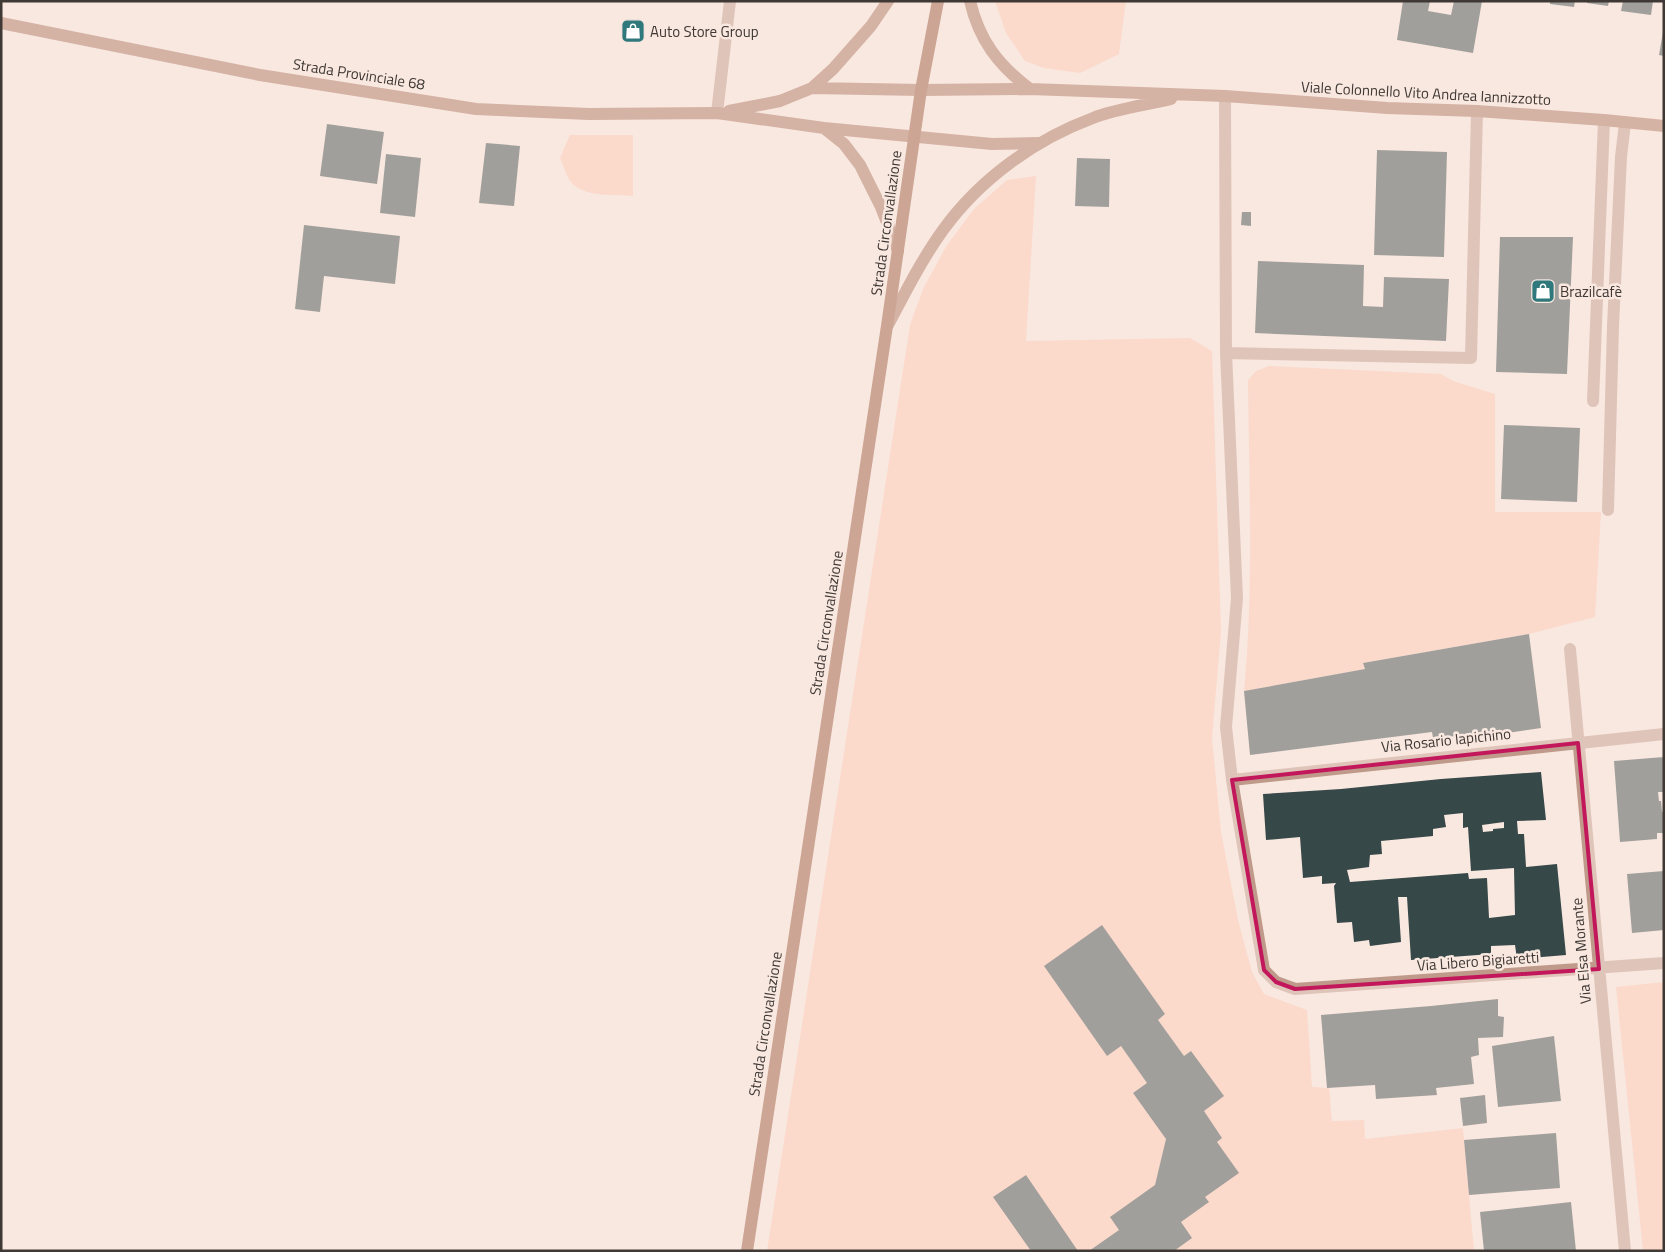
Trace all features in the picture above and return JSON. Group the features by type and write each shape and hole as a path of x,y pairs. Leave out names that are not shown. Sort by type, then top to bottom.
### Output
{"main road":[{"name":"Strada Circonvallazione","path":"747,1251 887,326 914,135 938,1"}],"street":[{"path":"717,113 730,1"},
{"path":"717,113 780,101 812,88 833,69 871,26 888,1"},
{"path":"970,1 973,15 991,52 1013,76 1030,89"},
{"name":"Strada Provinciale 68","path":"1,23 260,75 476,109 589,114 717,113"},
{"path":"812,88 1030,89 1185,96"},
{"path":"887,326 920,266 944,229 978,190 1004,167 1039,143 1094,117 1185,96"},
{"name":"Viale Colonnello Vito Andrea Iannizzotto","path":"1185,96 1225,96 1387,108 1477,111 1664,126"},
{"path":"1225,96 1226,353 1237,598 1226,727 1232,780"},
{"path":"1226,353 1471,358 1477,111"},
{"path":"717,113 824,128 914,135 992,144 1039,143"},
{"path":"1593,401 1604,120"},
{"path":"1608,510 1613,326 1621,157 1625,123"},
{"path":"824,128 844,144 860,165 881,207 898,251"},
{"name":"Via Elsa Morante","path":"1570,649 1625,1251"},
{"name":"Via Rosario Iapichino","path":"1232,780 1664,734"},
{"name":"Via Libero Bigiaretti","path":"1232,780 1264,970 1276,982 1294,989 1664,963"}],"highlighted area":[{"path":"1578,743 1599,969 1295,989 1276,982 1264,970 1232,780"}],"shaded area":[{"path":"995,1 1126,1 1119,54 1080,73 1044,68 1025,61 1006,33"},
{"path":"570,135 633,135 633,196 593,193 578,188 572,183 560,158"},
{"path":"1036,176 1026,341 1190,338 1212,351 1221,631 1212,738 1221,832 1238,920 1252,972 1264,994 1307,1010 1312,1087 1329,1088 1332,1121 1364,1120 1365,1139 1463,1128 1474,1251 767,1251 910,325 923,289 947,245 975,208 1007,180"},
{"path":"1269,366 1441,374 1453,381 1495,394 1495,512 1601,512 1595,617 1529,634 1363,663 1365,669 1244,691 1250,575 1248,380 1256,371"},
{"path":"1664,982 1664,1251 1643,1251 1616,987"}],"building":[{"path":"1403,1 1430,1 1428,11 1451,15 1454,1 1482,1 1473,53 1397,40"},
{"path":"1550,1 1575,1 1574,7 1550,4"},
{"path":"1587,1 1609,1 1608,6 1587,3"},
{"path":"1623,1 1653,1 1651,15 1621,11"},
{"path":"1664,32 1664,56 1659,55"},
{"path":"327,124 384,132 377,184 320,176"},
{"path":"486,143 520,146 514,206 479,203"},
{"path":"1377,150 1447,152 1444,257 1374,255"},
{"path":"386,154 421,158 415,217 380,213"},
{"path":"1077,158 1110,159 1109,207 1075,206"},
{"path":"1242,212 1251,212 1251,226 1241,225"},
{"path":"304,225 400,236 395,284 324,276 320,312 295,309"},
{"path":"1500,237 1573,237 1567,374 1496,372"},
{"path":"1258,261 1364,265 1363,306 1383,307 1384,277 1449,279 1446,341 1255,333"},
{"path":"1504,425 1580,428 1577,502 1501,499"},
{"path":"1529,634 1541,728 1493,735 1492,733 1433,738 1432,732 1250,755 1244,691 1365,669 1363,663"},
{"path":"1664,757 1664,792 1658,792 1662,812 1664,812 1664,833 1657,833 1657,839 1620,842 1614,761"},
{"path":"1541,772 1546,820 1517,821 1518,834 1524,834 1526,867 1557,864 1566,955 1517,959 1515,945 1491,946 1491,954 1411,960 1407,897 1398,897 1401,942 1370,946 1369,940 1354,942 1352,922 1337,923 1334,886 1336,883 1322,884 1322,876 1303,878 1300,837 1266,840 1263,794 1341,789","holes":["1463,813 1463,828 1468,827 1471,871 1514,868 1515,915 1489,918 1487,878 1469,879 1468,873 1350,882 1347,870 1369,867 1370,855 1382,854 1381,841 1433,836 1433,829 1446,827 1444,815","1504,822 1504,828 1483,832 1482,825"]},
{"path":"1664,871 1664,930 1632,933 1627,874"},
{"path":"1102,925 1165,1014 1158,1020 1184,1056 1191,1051 1224,1096 1204,1111 1222,1138 1217,1142 1239,1173 1205,1197 1209,1202 1181,1222 1192,1238 1174,1251 1089,1251 1119,1230 1110,1217 1155,1185 1166,1139 1133,1093 1147,1083 1121,1046 1107,1056 1044,966"},
{"path":"1498,999 1498,1016 1504,1017 1503,1037 1478,1038 1479,1055 1471,1057 1474,1084 1436,1088 1437,1095 1376,1099 1375,1085 1327,1088 1321,1015"},
{"path":"1554,1036 1561,1101 1498,1107 1492,1046"},
{"path":"1485,1095 1487,1123 1463,1126 1460,1098"},
{"path":"1556,1133 1560,1188 1469,1195 1464,1140"},
{"path":"1026,1175 1078,1251 1031,1251 993,1197"},
{"path":"1571,1202 1576,1251 1484,1251 1480,1212"}],"place":[{"name":"Auto Store Group","path":"633,31"},
{"name":"Brazilcafè","path":"1543,291"}]}
